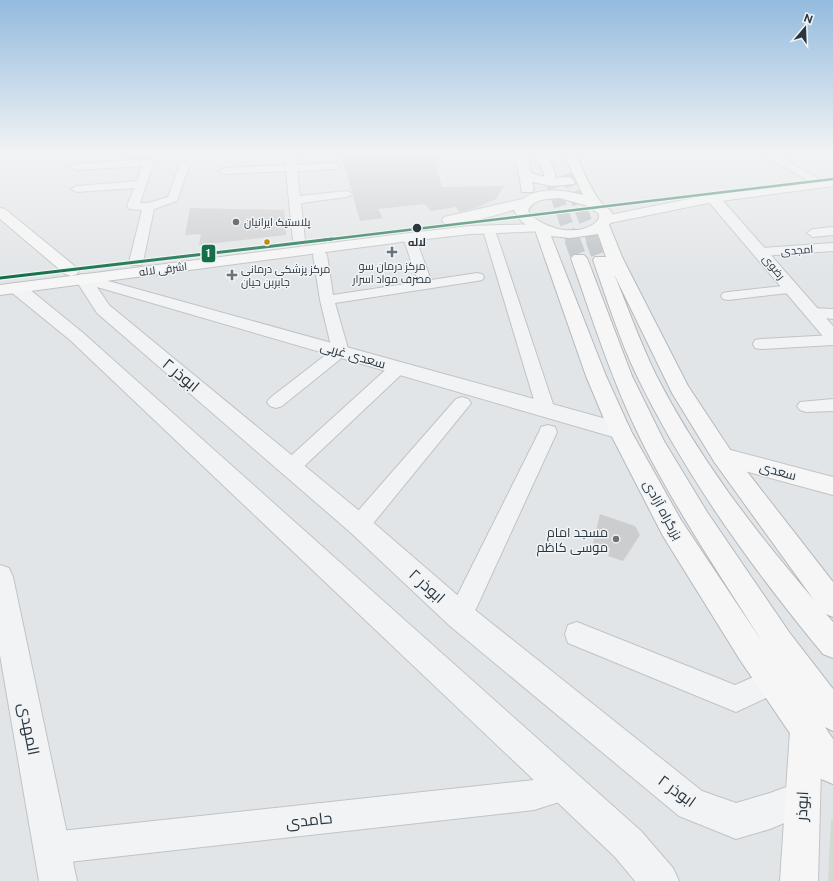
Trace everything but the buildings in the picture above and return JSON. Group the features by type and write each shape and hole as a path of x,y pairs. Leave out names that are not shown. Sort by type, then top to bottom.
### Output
{"main road":[{"path":"527,193 528,200 521,211 524,218 541,228 568,233 582,233 594,230 600,214 750,193"},
{"name":"بزرگراه آزادی","path":"586,193 600,214 598,259 622,376 654,444 698,519 780,642 819,723 833,768"},
{"name":"اشرفی لاله","path":"80,276 136,262 468,217 547,195 560,194 578,197 600,214"},
{"path":"0,212 80,276"},
{"name":"بزرگراه آزادی","path":"541,228 551,259 596,376 620,431 672,528 772,682 819,723"},
{"name":"اشرفی لاله","path":"6,286 409,237 490,230 541,228"},
{"path":"551,259 562,252 579,249 600,252 598,259"},
{"name":"بزرگراه آزادی","path":"598,259 723,457 833,604"},
{"name":"بزرگراه آزادی","path":"598,259 646,375 675,429 725,505 785,588 833,644"},
{"name":"سعدی","path":"723,457 833,486"},
{"name":"ابوذر","path":"799,881 803,798 819,723"}],"street":[{"path":"138,193 134,206 149,207 173,199 175,193"},
{"path":"294,193 299,240"},
{"path":"295,200 347,194"},
{"name":"رضوی","path":"713,198 762,252 833,339"},
{"path":"136,262 149,207"},
{"path":"490,230 546,410"},
{"path":"813,232 833,231"},
{"path":"409,237 425,282"},
{"name":"امجدی","path":"762,252 833,247"},
{"path":"276,402 341,352 327,300 320,255"},
{"name":"سعدی غربی","path":"80,276 620,431"},
{"name":"ابوذر ۲","path":"80,276 103,309 359,525 460,616 691,804 736,821 770,811 803,798"},
{"path":"327,300 477,277"},
{"path":"6,286 76,336 628,844 660,881"},
{"path":"728,296 792,289"},
{"path":"812,312 833,314"},
{"path":"761,344 833,339"},
{"path":"291,467 398,368"},
{"path":"359,525 462,403"},
{"path":"806,406 833,405"},
{"path":"460,616 548,432"},
{"name":"المهدی","path":"0,577 5,630 58,881"},
{"path":"577,634 736,699 772,682"},
{"name":"حامدی","path":"51,848 534,795 565,787"}],"shaded area":[{"path":"831,818 833,821 833,881 828,881"}],"tunnel":[{"path":"556,193 572,240"},
{"path":"575,193 593,240"},
{"path":"572,239 579,258"},
{"path":"593,239 601,260"}],"transit line":[{"name":"1","path":"0,278 714,193"}],"place":[{"name":"پلاستیک ایرانیان","path":"236,222"},
{"name":"لاله","path":"417,228"},
{"name":"مرکز درمان سو مصرف مواد اسرار","path":"392,252"},
{"name":"مرکز پزشکی درمانی جابربن حیان","path":"232,275"},
{"name":"مسجد امام موسی کاظم","path":"616,539"}]}
